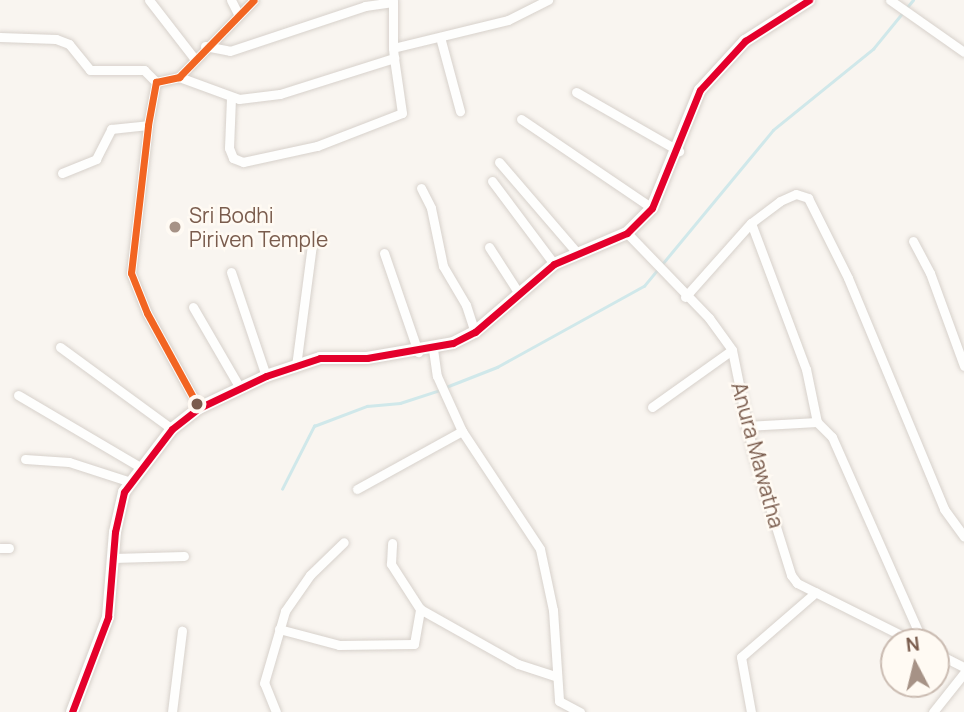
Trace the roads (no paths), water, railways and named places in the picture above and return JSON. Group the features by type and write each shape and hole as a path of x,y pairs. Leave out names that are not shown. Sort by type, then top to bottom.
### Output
{"main road":[{"path":"72,712 108,617 113,558 124,492 140,467 172,429 199,408 240,388 266,376 320,358 418,352 433,349 475,332 518,292 554,264 627,233 652,208 679,150 700,90 745,41 809,0"}],"street":[{"path":"149,0 194,58"},
{"path":"232,0 238,14"},
{"path":"179,77 205,46 254,0"},
{"path":"156,82 179,77 231,97 280,94 440,37 508,20 548,0"},
{"path":"890,0 964,52"},
{"path":"205,46 229,51 365,6 393,1 394,53 402,113 317,146 243,162 233,158 229,148 231,97"},
{"path":"0,37 57,39 69,44 90,70 144,71 156,82"},
{"path":"440,37 460,111"},
{"path":"156,82 148,125 131,272 147,313 199,408"},
{"path":"576,92 679,150"},
{"path":"521,119 652,208"},
{"path":"62,173 96,159 111,129 148,125"},
{"path":"499,162 578,254"},
{"path":"492,181 554,264"},
{"path":"421,188 431,208 443,266 466,305 475,332"},
{"path":"685,297 751,223 779,201 796,194 807,198 848,278 944,509 964,537"},
{"path":"751,223 806,369 817,422 832,437 917,628"},
{"name":"Anura Mawatha","path":"627,233 685,297 709,318 732,350 747,426 791,575 816,593 887,628"},
{"path":"296,366 313,237"},
{"path":"913,241 930,273 964,366"},
{"path":"489,247 518,292"},
{"path":"384,253 418,352"},
{"path":"230,272 266,376"},
{"path":"192,306 240,388"},
{"path":"60,347 172,429"},
{"path":"433,349 437,376 461,431 533,535 553,610 559,701 580,712"},
{"path":"652,407 732,350"},
{"path":"18,395 140,467"},
{"path":"747,426 817,422"},
{"path":"357,489 461,431"},
{"path":"24,459 69,462 131,482"},
{"path":"276,712 264,683 285,611 310,575 344,542"},
{"path":"392,543 391,564 420,609 518,664 556,676"},
{"path":"113,558 184,556"},
{"path":"751,712 741,657 816,593"},
{"path":"279,629 339,645 414,645 420,609"},
{"path":"172,712 182,631"},
{"path":"934,711 964,673"}],"waterway":[{"path":"446,387 497,367 644,286 773,130 873,49 913,0"},
{"path":"282,489 314,426 367,406 400,403 440,390"}],"place":[{"name":"Sri Bodhi Piriven Temple","path":"175,227"}]}
